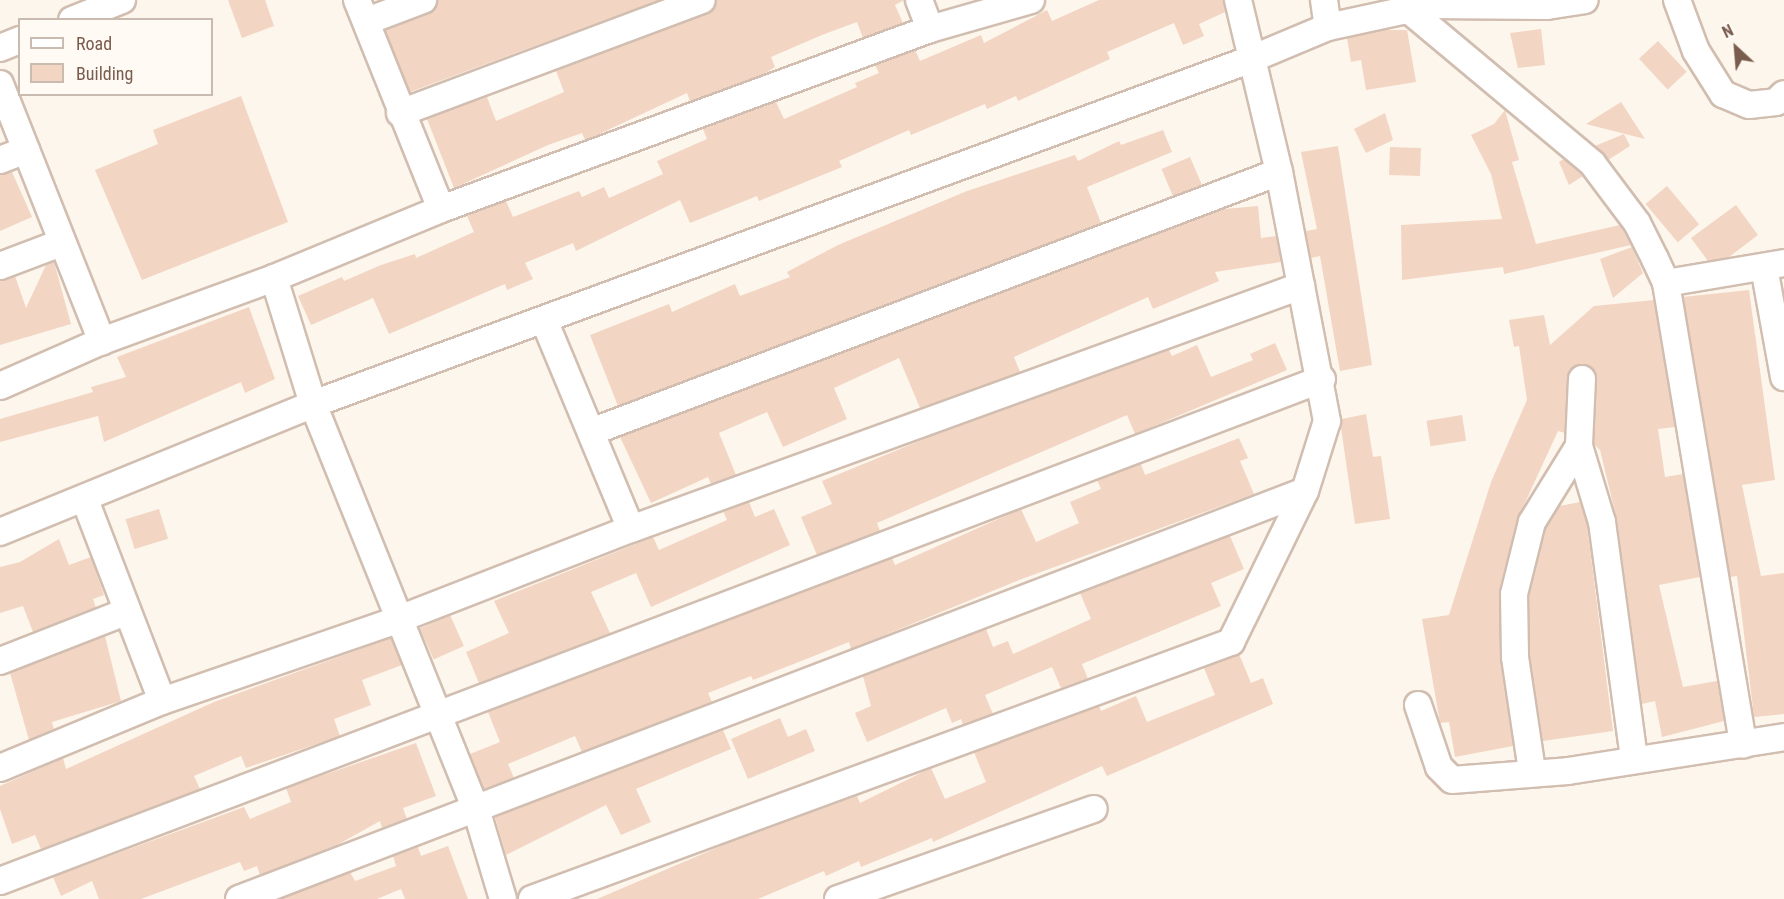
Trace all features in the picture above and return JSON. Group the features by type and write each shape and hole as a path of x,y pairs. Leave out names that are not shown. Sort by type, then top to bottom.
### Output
{"street":[{"path":"77,18 122,0"},
{"path":"423,0 362,10 400,113 441,209"},
{"path":"400,113 702,0"},
{"path":"919,0 930,29"},
{"path":"0,387 102,341 274,278 441,209 930,29 1031,0"},
{"path":"532,899 1231,642 1305,491 1327,421 1322,379 1279,172 1249,60 1238,0"},
{"path":"1324,0 1328,27"},
{"path":"0,532 85,500 313,404 1249,60 1328,27 1423,5 1585,0"},
{"path":"1677,0 1696,51 1723,94 1749,105 1776,102 1784,94"},
{"path":"1423,5 1592,163 1637,223 1666,283 1743,745"},
{"path":"0,48 18,41"},
{"path":"0,84 61,243 102,341"},
{"path":"0,160 26,150"},
{"path":"591,432 1279,172"},
{"path":"0,266 61,243"},
{"path":"1666,283 1774,265 1784,377"},
{"path":"274,278 313,404 397,620 476,809 503,899"},
{"path":"0,768 162,701 397,620 631,529 1301,286"},
{"path":"544,320 631,529"},
{"path":"0,880 438,718 1322,379"},
{"path":"1582,379 1579,446 1602,522 1634,760"},
{"path":"1532,771 1515,657 1514,594 1532,522 1579,446"},
{"path":"239,899 1305,491"},
{"path":"85,500 162,701"},
{"path":"0,661 126,612"},
{"path":"1418,705 1439,766 1452,780 1532,771 1568,771 1784,737"},
{"path":"838,899 1094,808"}],"building":[{"path":"228,0 265,0 274,26 242,38"},
{"path":"438,0 659,0 410,92 385,30 429,14"},
{"path":"717,0 904,0 895,5 903,23 863,38 857,22 771,57 775,67 764,74 690,101 687,93 595,136 585,140 582,133 548,145 454,188 427,119 487,97 496,121 564,92 556,71 707,14"},
{"path":"1099,0 1223,0 1225,12 1199,24 1204,36 1183,45 1174,23 1107,52 1110,59 1018,101 1016,96 987,109 985,104 911,135 909,130 839,161 842,167 759,201 757,196 690,223 680,200 576,251 573,243 525,263 533,279 507,290 505,284 389,334 373,298 311,325 298,296 342,277 344,281 381,265 415,254 416,258 474,232 467,216 506,201 513,217 579,191 582,197 604,187 609,198 663,174 657,161 707,139 703,129 776,102 784,119 857,87 855,83 879,73 875,65 915,50 920,61 981,35 984,43 1047,10 1052,21"},
{"path":"1541,29 1545,65 1518,68 1510,33"},
{"path":"1385,30 1407,30 1416,82 1366,90 1361,60 1351,62 1347,38"},
{"path":"1658,41 1687,72 1668,89 1639,59"},
{"path":"241,96 288,222 142,280 95,170 158,144 153,130"},
{"path":"1621,102 1645,139 1586,124"},
{"path":"1505,110 1519,160 1512,162 1536,244 1620,225 1631,245 1504,274 1503,267 1402,280 1401,225 1502,219 1491,174 1471,135 1494,124"},
{"path":"1385,113 1393,140 1366,153 1354,129"},
{"path":"1163,130 1172,152 1087,187 1101,223 618,406 590,335 669,304 672,312 735,284 740,296 790,277 787,272 838,245 967,191 1075,155 1078,161 1119,141 1121,145"},
{"path":"1624,134 1630,146 1608,160 1595,146"},
{"path":"1338,146 1372,365 1340,371 1320,256 1311,258 1306,231 1317,229 1301,152"},
{"path":"1390,147 1421,148 1420,176 1389,175"},
{"path":"1190,157 1202,185 1173,197 1161,169"},
{"path":"1564,159 1583,176 1569,185 1559,162"},
{"path":"12,172 32,217 0,231 0,175"},
{"path":"1667,186 1699,224 1678,242 1646,204"},
{"path":"1736,205 1758,235 1729,257 1708,261 1691,238"},
{"path":"1258,206 1261,238 1276,236 1281,262 1215,272 1219,281 1153,309 1148,297 1014,357 1020,372 920,408 899,358 834,388 847,419 783,447 767,412 719,433 736,475 711,484 708,477 651,503 620,437 1224,209"},
{"path":"1632,247 1643,273 1613,298 1600,259"},
{"path":"54,262 71,324 0,345 0,281 15,276 26,308 46,265"},
{"path":"1749,290 1775,480 1742,485 1761,576 1784,573 1784,714 1754,717 1737,576 1730,577 1683,297"},
{"path":"1654,300 1675,427 1658,429 1665,477 1683,474 1700,577 1659,585 1683,687 1717,681 1724,721 1662,737 1655,701 1642,704 1617,520 1600,450 1594,444 1597,379 1591,367 1582,364 1569,371 1565,433 1558,431 1518,518 1499,590 1500,659 1513,746 1455,757 1449,722 1440,723 1422,619 1449,615 1491,482 1527,400 1519,346 1514,347 1509,320 1544,315 1550,345 1594,306"},
{"path":"249,307 275,379 245,393 241,382 104,442 98,416 0,442 0,419 93,392 91,387 126,377 117,357"},
{"path":"1275,343 1287,370 1135,434 1127,415 877,523 880,531 817,555 801,517 832,504 822,481 929,437 1169,350 1172,356 1197,345 1211,377 1253,360 1250,354"},
{"path":"1366,414 1373,457 1381,456 1390,519 1355,524 1341,428 1342,419"},
{"path":"1462,415 1466,441 1431,446 1426,421"},
{"path":"1239,438 1248,458 1240,461 1254,494 1019,580 851,649 849,642 753,680 751,676 708,693 712,702 582,752 575,736 508,764 514,778 484,789 470,754 500,742 488,712 892,558 895,565 1021,509 1036,542 1079,523 1070,502 1101,489 1097,480 1141,464 1145,475"},
{"path":"749,502 755,517 774,509 790,545 651,607 636,573 591,592 610,633 479,683 466,652 509,633 494,601 653,537 659,550 727,520 723,511"},
{"path":"1580,502 1587,525 1613,731 1543,741 1530,656 1529,596 1546,528 1560,506"},
{"path":"159,509 168,539 135,549 126,519"},
{"path":"1230,536 1244,569 1211,583 1221,606 1082,664 1088,679 1061,688 1052,667 985,695 993,714 963,725 961,719 952,723 946,708 867,742 855,713 871,706 863,676 986,629 993,647 1008,641 1013,654 1091,619 1080,593"},
{"path":"59,539 69,565 91,557 104,595 93,599 96,608 33,632 23,606 0,613 0,567 20,562"},
{"path":"450,615 464,646 434,659 420,628"},
{"path":"105,636 121,701 52,722 54,729 29,740 10,673"},
{"path":"391,638 402,665 362,680 371,705 334,719 340,736 246,768 241,756 194,776 200,789 41,849 35,835 12,844 0,809 0,786 63,758 66,769 214,702"},
{"path":"1239,654 1251,683 1263,678 1273,704 1107,776 1102,766 933,842 932,838 861,867 859,861 826,876 824,871 758,899 597,899 728,843 857,796 860,803 931,768 945,799 986,782 974,752 1099,706 1101,711 1136,696 1147,722 1215,695 1204,668"},
{"path":"780,718 788,737 806,729 815,751 748,779 731,739"},
{"path":"723,730 731,749 636,789 651,822 621,835 606,805 506,855 495,817"},
{"path":"416,743 436,796 403,808 407,819 382,828 380,821 337,845 260,875 257,866 244,871 240,862 141,899 99,899 92,881 61,896 53,877 244,807 250,819 291,802 286,788"},
{"path":"448,846 468,899 405,899 401,889 377,899 281,899 350,872 355,881 396,866 393,856 418,847 421,856"}]}
